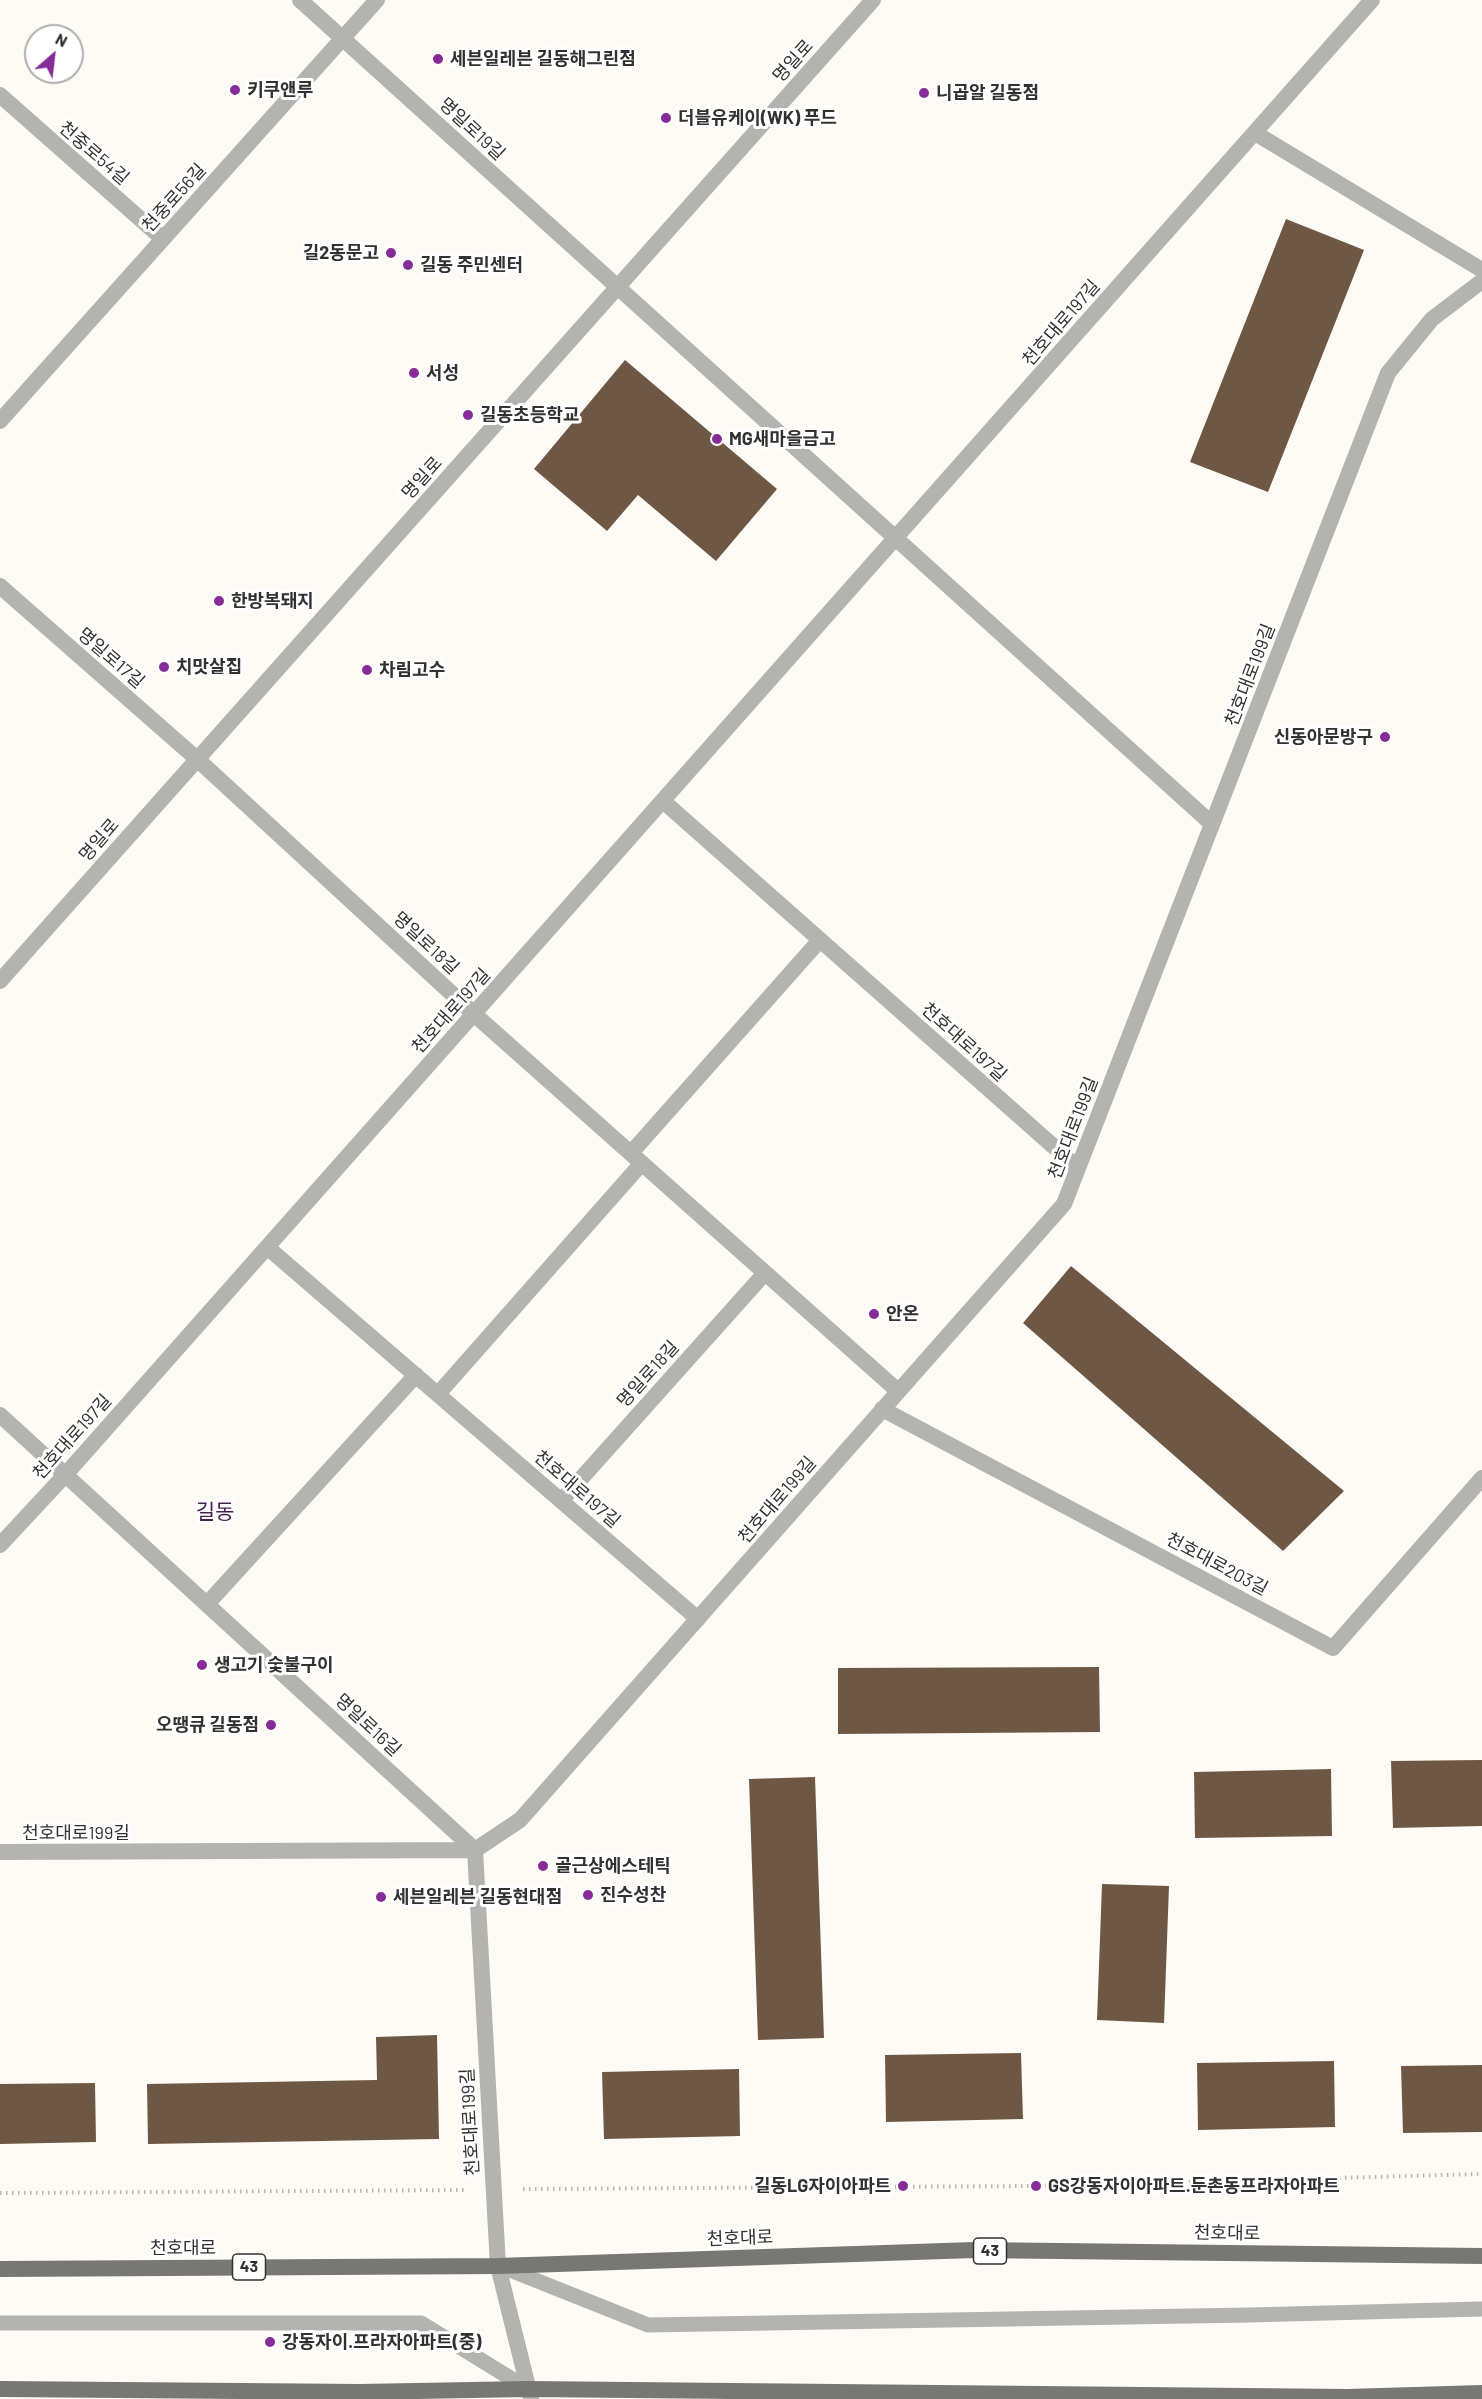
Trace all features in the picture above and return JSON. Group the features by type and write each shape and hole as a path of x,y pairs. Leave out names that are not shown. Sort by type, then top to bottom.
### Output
{"main road":[{"name":"천호대로","path":"0,2269 498,2266 974,2250 1482,2256"},
{"path":"0,2389 1215,2397 1347,2397 1482,2392"}],"street":[{"name":"명일로19길","path":"300,0 617,289"},
{"name":"천중로56길","path":"0,421 376,0"},
{"name":"명일로","path":"0,981 873,0"},
{"name":"천호대로197길","path":"0,1545 66,1474 1372,0"},
{"name":"천중로54길","path":"0,95 163,239"},
{"path":"1255,132 1482,270"},
{"name":"천호대로199길","path":"0,1852 475,1850 520,1820 1064,1204 1388,374 1432,318 1482,281"},
{"path":"617,289 1212,824"},
{"name":"명일로17길","path":"0,586 197,759"},
{"name":"명일로18길","path":"197,759 474,1014 898,1391"},
{"name":"천호대로197길","path":"663,801 1078,1168"},
{"path":"438,1394 820,940"},
{"name":"천호대로197길","path":"267,1247 698,1618"},
{"name":"명일로18길","path":"561,1501 765,1273"},
{"path":"207,1604 416,1375"},
{"name":"천호대로203길","path":"882,1409 1333,1648 1482,1478"},
{"name":"명일로16길","path":"0,1415 475,1850"},
{"name":"천호대로199길","path":"475,1850 498,2266 530,2394"}],"lane":[{"path":"498,2266 648,2325 1250,2315 1482,2308"},
{"path":"0,2323 421,2323 530,2394"}],"path":[{"path":"0,2193 1036,2186 1482,2174"}],"building":[{"path":"1286,219 1364,250 1268,492 1190,462"},
{"path":"625,360 777,489 716,561 638,495 607,531 534,469"},
{"path":"1071,1266 1344,1491 1283,1551 1023,1323"},
{"path":"1099,1667 1100,1732 838,1734 838,1668"},
{"path":"1482,1760 1482,1826 1393,1828 1391,1761"},
{"path":"1331,1769 1332,1836 1195,1838 1194,1772"},
{"path":"815,1777 824,2038 758,2040 749,1779"},
{"path":"1102,1884 1169,1886 1164,2023 1097,2020"},
{"path":"437,2035 439,2139 148,2144 147,2084 377,2080 376,2037"},
{"path":"1021,2053 1023,2119 886,2122 885,2055"},
{"path":"1334,2061 1335,2127 1198,2130 1197,2063"},
{"path":"1482,2065 1482,2132 1403,2133 1401,2066"},
{"path":"739,2069 740,2136 604,2139 602,2072"},
{"path":"95,2083 96,2142 0,2144 0,2084"}],"place":[{"name":"세븐일레븐 길동해그린점","path":"438,59"},
{"name":"키쿠앤루","path":"235,90"},
{"name":"니곱알 길동점","path":"924,93"},
{"name":"더블유케이(WK) 푸드","path":"666,118"},
{"name":"길2동문고","path":"391,253"},
{"name":"길동 주민센터","path":"408,265"},
{"name":"서성","path":"414,373"},
{"name":"길동초등학교","path":"468,415"},
{"name":"MG새마을금고","path":"717,439"},
{"name":"한방복돼지","path":"219,601"},
{"name":"치맛살집","path":"164,667"},
{"name":"차림고수","path":"367,670"},
{"name":"신동아문방구","path":"1385,737"},
{"name":"안온","path":"874,1314"},
{"name":"생고기 숯불구이","path":"202,1665"},
{"name":"오땡큐 길동점","path":"271,1725"},
{"name":"골근상에스테틱","path":"543,1866"},
{"name":"진수성찬","path":"588,1895"},
{"name":"세븐일레븐 길동현대점","path":"381,1897"},
{"name":"길동LG자이아파트","path":"903,2186"},
{"name":"GS강동자이아파트.둔촌동프라자아파트","path":"1036,2186"},
{"name":"강동자이.프라자아파트(중)","path":"270,2342"}],"district":[{"name":"길동","path":"215,1512"}]}
